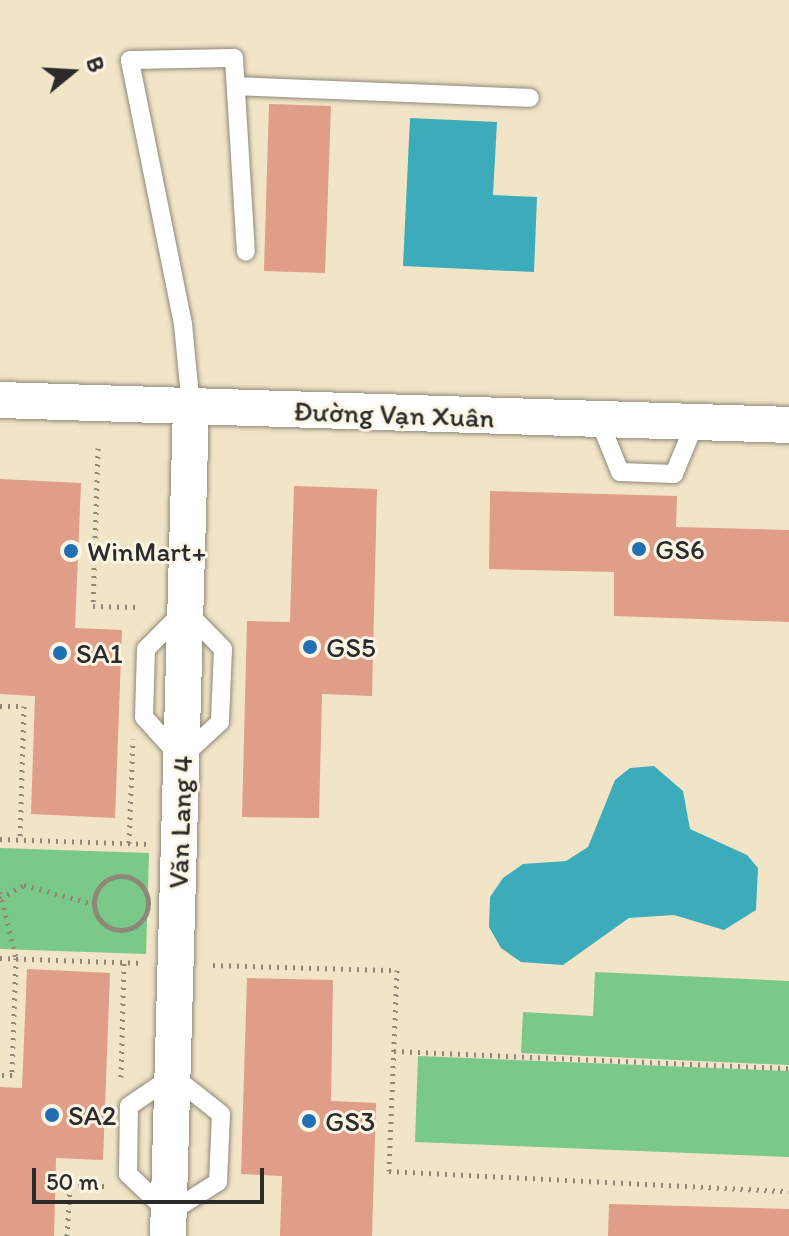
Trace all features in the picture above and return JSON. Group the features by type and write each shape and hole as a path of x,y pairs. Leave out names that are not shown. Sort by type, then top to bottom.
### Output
{"street":[{"name":"Đường Vạn Xuân","path":"0,400 789,425"},
{"name":"Văn Lang 4","path":"169,1225 191,407"}],"lane":[{"path":"191,407 183,324 130,60 234,58 246,252"},
{"path":"236,86 530,98"},
{"path":"599,420 620,472 674,474 695,423"},
{"path":"169,1225 218,1182 221,1114 173,1076"}],"path":[{"path":"98,448 93,606 135,607"},
{"path":"0,706 24,706 20,839"},
{"path":"129,843 133,738"},
{"path":"0,839 160,844"},
{"path":"0,1075 12,1075 16,958 1,896 24,885 43,887 94,904 108,927 121,931 145,917 148,903 144,889 120,876 107,880 94,904"},
{"path":"0,958 156,963"},
{"path":"121,1077 124,962"},
{"path":"213,965 397,970 389,1171 789,1191"},
{"path":"394,1051 789,1068"},
{"path":"67,1236 70,1186 110,1186"}],"green space":[{"path":"0,848 149,853 146,954 0,949"},
{"path":"595,972 789,981 789,1065 521,1053 523,1012 593,1016"},
{"path":"418,1056 789,1071 789,1157 415,1142"}],"water":[{"path":"410,118 497,122 493,195 537,197 534,272 403,266"},
{"path":"654,766 683,791 690,829 747,855 758,868 756,910 724,930 674,915 629,918 563,965 521,962 501,948 489,927 490,897 503,878 523,864 566,861 588,847 615,780 630,768"}],"building":[{"path":"269,104 331,106 325,273 264,271"},
{"name":"SA1","path":"0,479 81,483 75,628 122,630 115,818 31,814 35,696 0,694"},
{"name":"GS5","path":"294,486 377,489 372,696 322,694 319,818 242,817 247,621 290,622"},
{"name":"GS6","path":"490,491 677,496 676,527 789,530 789,622 614,616 614,572 489,569"},
{"name":"SA2","path":"27,969 110,973 103,1160 56,1158 54,1236 0,1236 0,1087 22,1088"},
{"name":"GS3","path":"247,978 333,980 331,1101 376,1103 372,1236 280,1236 282,1176 241,1174"},
{"path":"609,1204 789,1209 789,1236 608,1236"}],"place":[{"name":"GS6","path":"639,549"},
{"name":"WinMart+","path":"71,551"},
{"name":"GS5","path":"310,647"},
{"name":"SA1","path":"60,653"},
{"name":"SA2","path":"52,1115"},
{"name":"GS3","path":"309,1121"}]}
